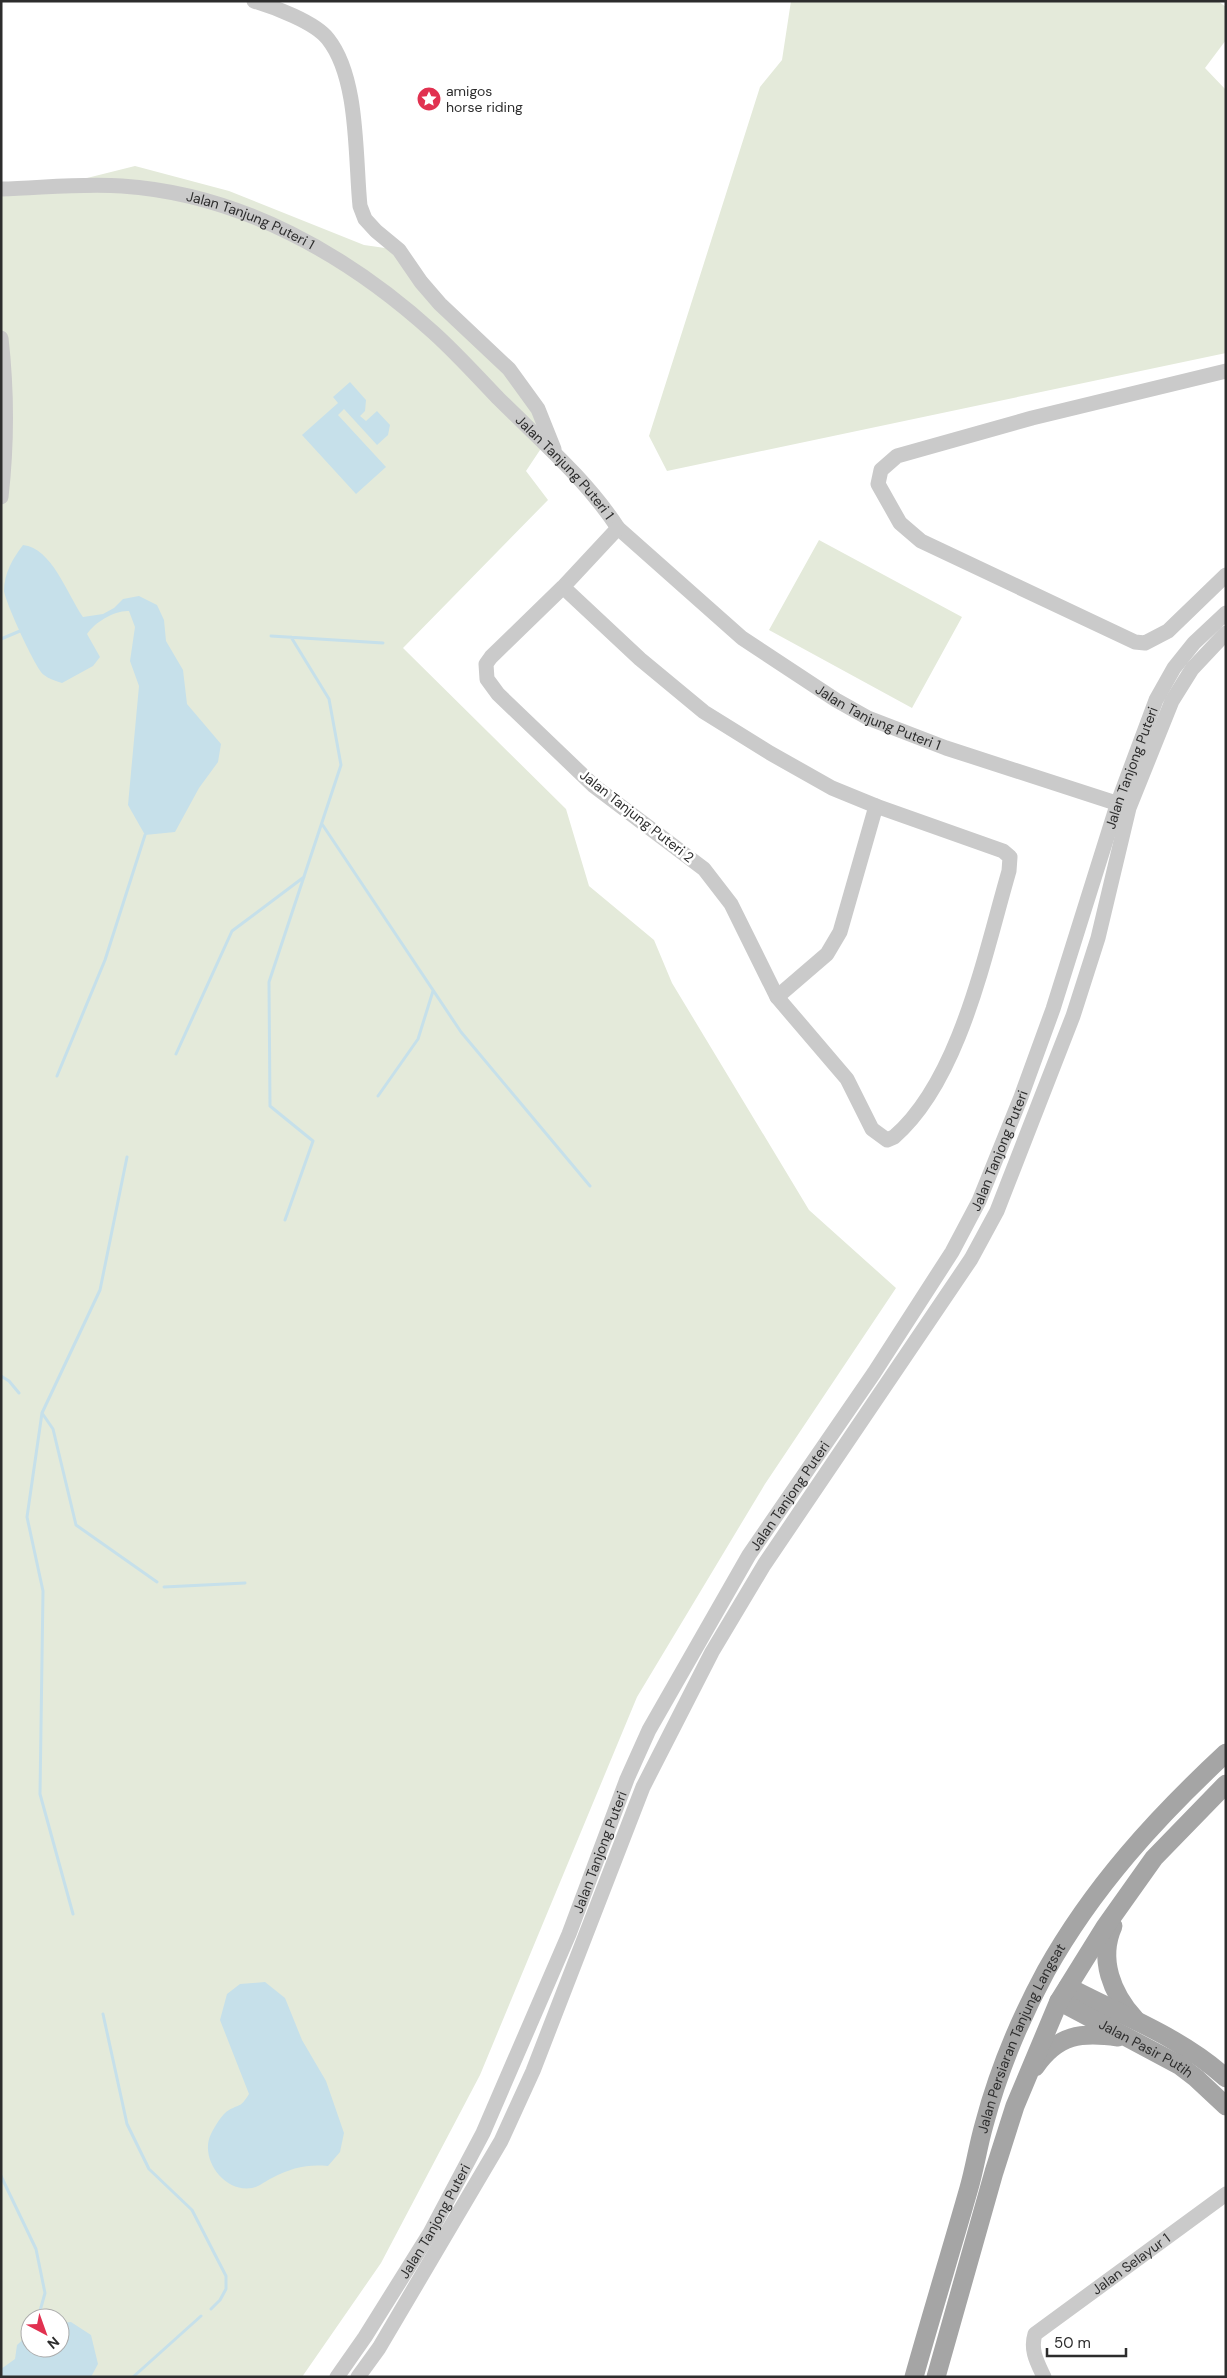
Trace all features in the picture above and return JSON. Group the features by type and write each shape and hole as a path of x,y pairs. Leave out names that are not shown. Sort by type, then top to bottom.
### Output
{"main road":[{"name":"Jalan Persiaran Tanjung Langsat","path":"914,2377 969,2186 984,2124 1019,2026 1046,1972 1093,1899 1134,1844 1182,1794 1226,1753"},
{"name":"Jalan Persiaran Tanjung Langsat","path":"936,2377 994,2172 1015,2106 1062,1992 1128,1893 1154,1858 1226,1784"},
{"path":"1128,1893 1109,1935 1106,1951 1111,1978 1123,2004 1137,2021"},
{"path":"999,2081 1044,2002 1062,1992 1062,1972 1093,1899"},
{"name":"Jalan Pasir Putih","path":"1062,1992 1137,2021 1205,2060 1226,2078"},
{"name":"Jalan Pasir Putih","path":"1062,1992 1129,2039 1179,2065 1226,2106"},
{"path":"1015,2106 1029,2074 1041,2058 1067,2039 1091,2034 1129,2039"}],"street":[{"path":"254,1 315,27 328,39 343,66 347,79 360,206 365,219 399,250 421,282 440,304 509,369 538,410 548,438 561,461"},
{"name":"Jalan Tanjung Puteri 1","path":"1,189 122,186 177,194 246,214 324,250 378,286 434,334 561,461 606,510 618,528 742,638 836,700 868,718 946,748 1123,805"},
{"path":"1,338 5,373 6,452 1,497"},
{"path":"1226,372 1032,418 897,456 881,470 878,484 900,523 921,542 1135,642 1145,643 1168,631 1226,575"},
{"name":"Jalan Tanjung Puteri 2","path":"618,528 563,586 490,657 486,664 487,679 498,694 594,786 704,869 731,904 777,997 847,1079 872,1130 887,1140 902,1130 930,1096 951,1058 972,998 1011,863 1010,858 1003,851 876,806"},
{"path":"563,586 640,659 704,712 832,788 876,806 840,932 827,954 803,977 777,997"},
{"name":"Jalan Tanjong Puteri","path":"337,2377 365,2337 430,2233 484,2133 569,1934 626,1779 649,1730 749,1555 874,1372 952,1252 979,1201 1021,1098 1054,1009 1123,805 1156,700 1174,668 1194,643 1226,613"},
{"path":"1194,643 1197,647 1203,648 1222,636"},
{"name":"Jalan Tanjong Puteri","path":"358,2377 384,2340 501,2140 533,2070 644,1787 712,1652 764,1565 971,1259 997,1211 1074,1016 1098,938 1123,805 1172,701 1192,669 1222,636"},
{"path":"484,2133 501,2140"},
{"name":"Jalan Selayur 1","path":"1044,2377 1032,2345 1036,2334 1226,2194"}],"green space":[{"path":"791,1 1218,1 1226,7 1226,40 1205,68 1226,90 1226,353 667,471 649,436 760,87 782,60"},
{"path":"135,166 229,191 364,245 399,250 509,369 548,438 526,471 548,500 403,648 566,809 589,886 654,940 672,983 809,1210 896,1288 765,1484 637,1697 480,2075 381,2263 302,2377 1,2377 1,189 51,187"},
{"path":"819,540 962,617 912,708 769,630"}],"water":[{"path":"350,382 366,400 365,411 360,416 366,421 377,411 390,425 388,435 377,445 344,409 338,415 386,467 356,494 302,435 338,403 333,397"},
{"path":"23,545 33,548 51,563 83,617 103,614 114,608 123,599 139,596 157,605 164,620 166,641 183,670 187,704 221,744 218,762 199,788 175,832 145,835 128,805 139,686 130,661 135,627 129,611 118,612 106,618 95,625 87,634 100,657 93,666 62,683 44,675 21,635 4,591 4,584 10,566"},
{"path":"265,1982 285,1998 302,2040 326,2081 344,2133 340,2152 328,2166 293,2169 252,2188 242,2188 232,2185 216,2172 208,2153 208,2143 211,2134 219,2120 226,2112 239,2106 249,2094 220,2020 227,1994 240,1984"},
{"path":"70,2322 91,2335 98,2364 91,2377 1,2377 1,2369 15,2359 17,2345 20,2342 20,2358 70,2358"}],"waterway":[{"path":"1,639 20,631"},
{"path":"271,636 383,643"},
{"path":"285,1220 313,1141 270,1106 269,982 341,765 329,699 291,637"},
{"path":"322,824 461,1032 590,1186"},
{"path":"57,1076 105,960 145,835"},
{"path":"176,1054 232,931 304,877"},
{"path":"378,1096 418,1039 433,991"},
{"path":"73,1914 40,1794 43,1591 27,1517 42,1413 100,1290 127,1157"},
{"path":"1,1376 9,1381 19,1393"},
{"path":"42,1413 53,1429 76,1525 157,1582"},
{"path":"164,1587 245,1583"},
{"path":"103,2014 127,2124 149,2169 192,2210 226,2276 226,2289 220,2300 211,2309"},
{"path":"1,2176 36,2249 45,2293 41,2308"},
{"path":"133,2377 201,2316"}],"place":[{"name":"amigos horse riding","path":"429,99"}]}
